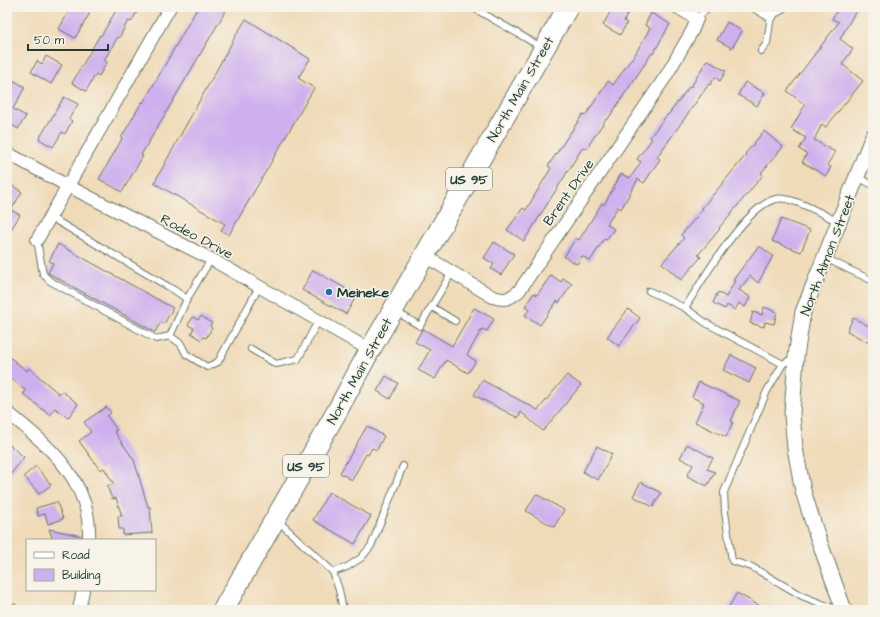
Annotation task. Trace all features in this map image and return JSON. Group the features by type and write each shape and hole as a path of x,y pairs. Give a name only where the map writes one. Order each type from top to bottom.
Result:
{"highway":[{"name":"North Main Street","path":"223,610 336,413 370,350 568,7"}],"street":[{"path":"37,240 170,7"},
{"path":"677,7 697,18"},
{"path":"757,7 771,15"},
{"name":"Brent Drive","path":"425,256 493,297 503,300 511,297 519,290 666,76 692,31 697,18"},
{"name":"North Almon Street","path":"844,610 803,491 795,448 792,414 796,356 803,312 873,136"},
{"name":"Rodeo Drive","path":"7,153 211,259 318,322 370,350"},
{"path":"7,412 60,460 72,476 85,502 89,522 89,539"},
{"path":"79,610 83,591"},
{"path":"7,609 12,610"}],"lane":[{"path":"472,7 543,48"},
{"name":"Brent Drive","path":"697,18 708,7"},
{"path":"762,51 767,43 771,15 785,7"},
{"path":"857,176 873,185"},
{"path":"685,308 716,258 745,222 766,202 777,198 790,201 818,210 838,222"},
{"path":"50,217 187,299"},
{"path":"37,240 43,274 50,281 156,339 170,336 181,344 186,354 207,367 218,362 259,287"},
{"path":"825,258 873,281"},
{"path":"170,336 187,299 211,259"},
{"path":"394,310 420,326 452,272"},
{"path":"649,291 685,308 706,323 783,364"},
{"path":"432,307 455,321"},
{"path":"251,349 276,364 298,359 318,322"},
{"path":"796,356 783,364 767,390 724,492 725,512 732,561 752,567 802,596 838,610"},
{"path":"333,572 347,567 361,558 371,546 403,466"},
{"path":"276,519 333,572 339,590 342,610"}],"building":[{"path":"71,7 79,7 90,13 75,38 59,29"},
{"path":"118,7 140,7 131,22 128,21 119,38 118,37 104,60 107,62 99,76 96,74 86,91 72,83"},
{"path":"198,7 228,7 141,155 143,156 122,192 99,179 122,139 121,138 142,102 143,103"},
{"path":"613,7 631,7 624,21 627,23 620,35 603,25"},
{"path":"839,7 858,7 840,39 853,49 842,64 863,81 826,127 822,124 814,140 835,152 827,165 831,167 826,176 802,162 807,154 799,149 806,138 791,129 805,105 787,91 839,22 832,19"},
{"path":"651,13 670,24 653,54 652,53 608,119 606,119 586,149 583,147 524,241 507,230 523,208 526,210 551,168 548,166 583,114 586,115 608,81 613,85 633,58 650,28 645,25"},
{"path":"246,19 310,59 298,78 314,88 229,235 221,230 225,224 154,183"},
{"path":"727,22 742,31 732,48 717,40"},
{"path":"46,56 62,65 51,84 31,72 37,61 42,64"},
{"path":"707,60 726,71 720,81 715,77 710,85 709,84 657,157 660,159 644,183 638,179 621,209 618,207 607,224 614,229 606,240 604,239 590,261 582,256 577,264 564,257 576,238 579,240 602,203 604,205 621,174 630,178 641,162 637,159 652,139 650,137 690,86 691,87"},
{"path":"13,80 25,87 13,109 26,116 18,129 7,122 7,90"},
{"path":"745,82 765,93 757,106 738,95"},
{"path":"64,97 78,104 69,119 72,121 65,134 62,132 53,147 39,139"},
{"path":"764,131 783,147 761,173 763,175 698,255 701,257 681,280 662,263 684,238 681,235"},
{"path":"7,182 22,192 11,210 20,215 7,236"},
{"path":"781,219 810,230 801,252 772,241"},
{"path":"494,242 514,254 501,275 491,269 494,264 484,258"},
{"path":"58,244 173,308 164,324 161,322 155,332 48,273 53,263 49,261"},
{"path":"758,247 761,247 773,256 758,283 750,276 739,290 750,297 745,307 739,303 735,310 727,305 725,309 713,303 718,292 726,297 735,281 733,280"},
{"name":"Meineke","path":"313,270 357,295 346,314 302,290"},
{"path":"551,275 561,282 563,278 572,284 559,303 557,301 540,325 525,315 530,309 525,306 534,293 537,295"},
{"path":"764,307 777,312 774,324 765,322 764,327 750,323 753,312 762,315"},
{"path":"474,308 494,319 487,331 482,329 467,355 476,361 468,373 446,360 435,379 418,370 430,350 415,342 422,330 423,329 452,346"},
{"path":"628,309 640,318 619,346 607,337"},
{"path":"201,316 212,323 210,326 212,328 206,338 204,337 201,340 191,333 194,328 188,325 193,317 198,320"},
{"path":"853,318 873,328 873,345 847,331"},
{"path":"7,355 27,371 29,368 59,394 62,391 78,404 68,418 55,408 50,415 23,394 26,391 7,375"},
{"path":"731,355 756,368 749,383 723,370"},
{"path":"567,375 581,385 543,431 521,412 518,418 474,395 482,380 538,410"},
{"path":"386,376 398,383 390,399 377,391"},
{"path":"699,382 740,401 726,437 695,422 704,403 692,397"},
{"path":"106,407 111,413 107,416 117,430 114,431 134,460 148,507 150,507 152,533 123,535 123,529 119,529 118,516 122,516 116,498 112,499 107,486 114,484 104,468 100,470 79,441 91,432 84,422"},
{"path":"367,426 384,436 377,450 372,448 368,455 366,454 352,480 340,473"},
{"path":"7,443 24,457 7,479"},
{"path":"687,444 713,458 707,469 715,472 707,486 687,476 693,465 680,458"},
{"path":"597,446 612,454 598,480 583,472"},
{"path":"36,466 51,485 39,494 24,476"},
{"path":"641,482 661,493 653,507 633,496"},
{"path":"329,492 371,516 355,544 313,520"},
{"path":"536,494 564,510 554,527 526,511"},
{"path":"57,502 63,519 48,524 45,514 38,516 36,508"},
{"path":"49,529 81,536 81,539 53,539"},
{"path":"737,593 767,610 727,610"}],"place":[{"name":"Meineke","path":"329,292"}]}
